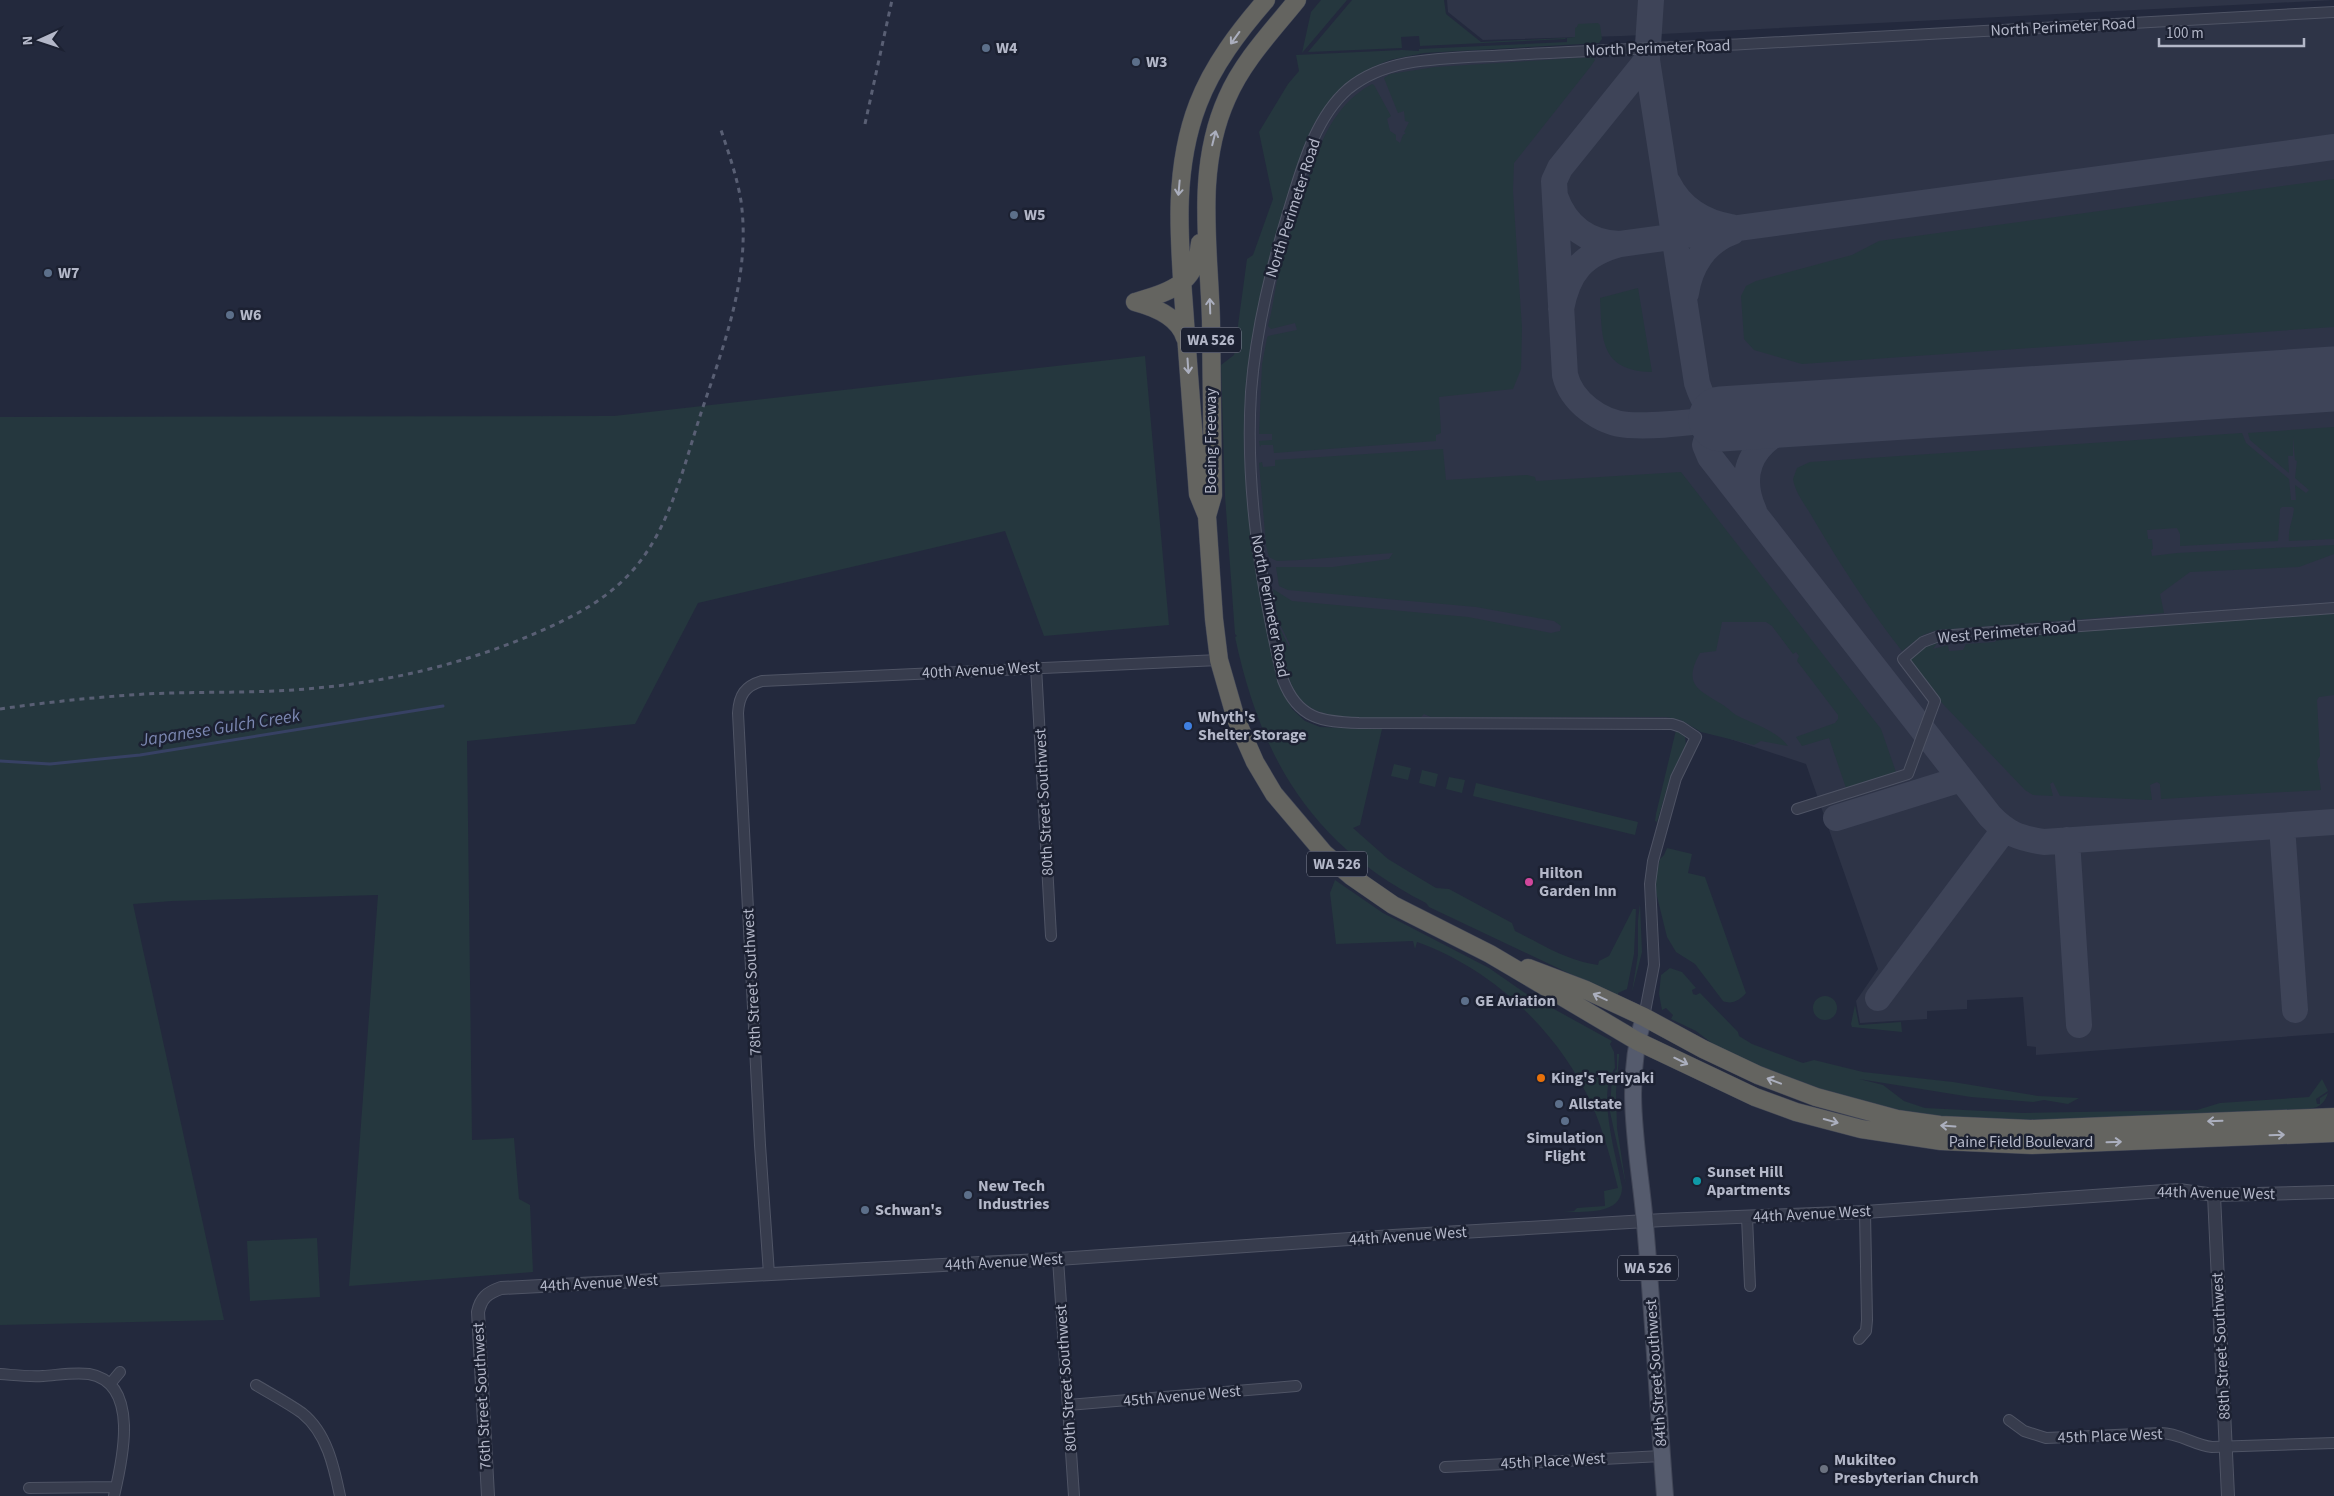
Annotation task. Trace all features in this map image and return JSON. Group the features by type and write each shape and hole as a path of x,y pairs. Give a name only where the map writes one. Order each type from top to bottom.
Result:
{"highway":[{"name":"Boeing Freeway","path":"1207,516 1198,494 1178,211 1187,139 1198,103 1221,58 1266,0"},
{"name":"Boeing Freeway","path":"1207,516 1213,495 1211,321 1205,186 1209,157 1226,98 1238,75 1257,48 1297,0"},
{"path":"1187,345 1182,328 1176,322 1162,313 1135,302 1162,293 1182,283 1195,268 1198,260 1205,186"},
{"name":"WA 526","path":"1207,516 1214,619 1219,660 1236,719 1255,762 1274,794 1324,853 1351,876 1393,905 1490,954 1636,1041"},
{"name":"WA 526","path":"1490,954 1586,990 1644,1017"},
{"name":"Paine Field Boulevard","path":"1644,1017 1734,1064 1816,1097 1856,1109 1923,1123 2031,1129 2334,1117"},
{"name":"Paine Field Boulevard","path":"1636,1041 1755,1097 1796,1112 1860,1129 1940,1141 1980,1145 2032,1145 2334,1133"}],"main road":[{"name":"84th Street Southwest","path":"1644,1017 1636,1041 1632,1100 1645,1222 1665,1496"}],"street":[{"name":"North Perimeter Road","path":"1696,737 1681,726 1672,724 1336,722 1322,720 1309,715 1288,694 1270,625 1253,510 1251,393 1259,331 1272,263 1312,141 1336,102 1360,80 1376,72 1426,61 1602,49 1744,44 2334,12"},
{"name":"West Perimeter Road","path":"1796,809 1908,774 1935,701 1903,659 1931,638 2334,608"},
{"name":"40th Avenue West","path":"744,690 762,681 1219,660"},
{"name":"80th Street Southwest","path":"1036,667 1051,936"},
{"name":"78th Street Southwest","path":"744,690 739,699 738,713 768,1274"},
{"name":"84th Street Southwest","path":"1644,1017 1654,965 1650,884 1653,861 1676,778 1696,737"},
{"name":"44th Avenue West","path":"484,1297 490,1292 501,1288 1058,1259 1645,1222 1864,1212 2179,1190 2214,1196 2334,1192"},
{"name":"88th Street Southwest","path":"2214,1196 2228,1496"},
{"path":"1859,1339 1866,1331 1867,1320 1864,1212"},
{"path":"1747,1217 1750,1286"},
{"name":"80th Street Southwest","path":"1058,1259 1074,1496"},
{"name":"76th Street Southwest","path":"484,1297 478,1312 478,1333 488,1496"},
{"path":"110,1384 120,1372"},
{"path":"0,1374 26,1376 86,1374 102,1379 110,1384 119,1399 123,1418 123,1455 115,1492 28,1488"},
{"path":"256,1385 303,1414 318,1430 329,1452 340,1496"},
{"name":"45th Avenue West","path":"1068,1405 1296,1386"},
{"name":"45th Place West","path":"2009,1420 2024,1431 2046,1438 2168,1433 2202,1446 2226,1447 2334,1443"},
{"name":"45th Place West","path":"1445,1467 1662,1456"}],"shaded area":[{"path":"1321,0 1347,0 1302,53 1311,12"},
{"path":"1352,0 1444,0 1446,14 1481,42 1566,39 1420,46 1419,36 1401,37 1402,48 1308,52"},
{"path":"1447,0 2334,0 1622,36 1483,40 1448,12"},
{"path":"2334,18 2334,1033 2036,1055 2036,1047 2027,1046 2023,997 1967,1000 1967,1009 1927,1011 1927,1019 1860,1023 1856,1001 1878,969 1806,764 1667,718 1394,723 1309,715 1283,680 1270,625 1251,455 1259,331 1294,193 1336,102 1376,72 1421,65 2190,23"},
{"path":"1598,23 1602,39 1599,43 1424,53 1390,60 1375,66 1344,85 1331,99 1313,126 1292,184 1271,252 1249,366 1249,511 1258,583 1280,683 1292,709 1305,721 1320,727 1382,729 1360,825 1353,828 1388,859 1436,888 1449,889 1512,923 1515,931 1555,952 1575,960 1598,965 1599,961 1609,956 1633,909 1636,909 1634,954 1627,989 1618,993 1619,997 1429,907 1426,903 1386,880 1352,854 1322,826 1298,794 1277,759 1260,722 1246,681 1235,637 1237,636 1235,634 1225,496 1221,365 1234,355 1247,259 1253,255 1273,199 1259,132 1288,84 1299,71 1296,55 1402,50 1419,51 1419,49 1567,42 1567,38 1575,37 1575,28 1578,24"},
{"path":"1593,57 1595,60 1591,66 1514,163 1513,191 1522,328 1521,369 1513,389 1439,397 1441,433 1436,435 1436,441 1274,453 1273,445 1261,445 1260,447 1259,441 1272,440 1272,434 1259,434 1262,364 1267,338 1268,336 1297,330 1295,323 1271,329 1268,326 1279,270 1319,148 1326,133 1345,105 1357,94 1372,84 1374,85 1391,116 1387,119 1390,131 1396,135 1396,140 1400,143 1403,135 1406,133 1404,132 1409,122 1405,121 1404,111 1398,113 1384,78 1390,74 1435,67"},
{"path":"2334,179 2334,327 1802,364 1754,350 1744,339 1741,296 1746,286 1756,281 1852,255 1879,241"},
{"path":"1638,288 1652,372 1622,366 1613,359 1607,350 1602,327 1600,298"},
{"path":"1145,356 1169,625 1044,636 1005,531 698,603 635,724 467,741 472,1140 514,1138 519,1199 530,1205 533,1272 349,1286 378,895 172,901 133,904 224,1320 0,1325 0,417 614,416"},
{"path":"2334,427 2334,539 2289,541 2294,508 2292,507 2282,507 2280,509 2278,541 2180,546 2180,534 2177,528 2147,530 2148,539 2152,539 2152,556 2334,545 2334,554 2299,567 2190,572 2160,594 2164,613 1937,630 1923,635 1902,651 1845,571 1799,495 1793,479 1797,468 1810,462 2242,433 2246,443 2289,479 2291,500 2296,500 2295,485 2306,493 2309,490 2295,478 2297,461 2295,460 2293,436 2293,456 2288,456 2289,473 2250,440 2248,433"},
{"path":"1443,449 1446,480 1527,475 1535,477 1536,481 1681,472 1881,729 1896,772 1846,788 1829,738 1802,746 1796,737 1835,723 1838,715 1797,661 1799,656 1796,652 1793,654 1772,626 1766,622 1722,622 1716,651 1700,653 1695,664 1693,680 1700,690 1707,695 1736,715 1771,732 1788,746 1761,741 1754,745 1701,732 1681,720 1666,717 1431,717 1424,714 1421,717 1371,719 1335,716 1319,712 1305,704 1295,692 1288,676 1277,622 1289,647 1290,645 1278,620 1273,589 1292,601 1468,617 1551,633 1560,631 1561,626 1554,621 1476,607 1288,590 1279,586 1276,567 1333,567 1389,559 1393,553 1277,561 1269,557 1266,545 1259,463 1262,462 1263,467 1275,466 1275,460"},
{"path":"2334,613 2334,695 2319,697 2317,700 2320,756 2317,761 2321,790 2161,799 2160,784 2157,782 2150,785 2152,800 2060,796 2053,782 2050,784 2053,796 2033,795 2025,790 1942,703 1911,663 1911,658 1923,648 1938,642 1933,649 1948,645 1949,651 1963,650 1966,644 1995,642 1999,637"},
{"path":"1676,730 1685,737 1686,745 1671,775 1657,822 1655,821 1656,814"},
{"path":"1394,764 1411,768 1408,780 1391,776"},
{"path":"1422,770 1438,774 1435,787 1419,783"},
{"path":"1449,777 1465,780 1462,793 1446,789"},
{"path":"1476,783 1638,822 1635,835 1473,796"},
{"path":"1667,848 1692,854 1688,873 1705,877 1746,993 1736,1001 1723,1001 1695,964 1676,952 1667,937 1654,884 1660,859"},
{"path":"1335,880 1383,913 1489,968 1525,993 1612,1041 1610,1044 1614,1052 1615,1068 1607,1092 1608,1108 1622,1187 1620,1197 1615,1203 1608,1208 1589,1212 1559,1212 1574,1211 1577,1208 1605,1206 1604,1191 1618,1188 1604,1136 1592,1105 1578,1078 1542,1028 1521,1006 1497,986 1445,954 1417,942 1415,949 1413,941 1336,944 1330,893"},
{"path":"1640,904 1642,952 1632,992 1638,955"},
{"path":"1670,968 1682,972 1696,988 1692,990 1693,994 1700,993 1738,1032 1739,1036 1752,1044 1803,1063 1814,1060 1863,1072 1953,1082 2038,1096 2079,1098 2068,1104 2044,1100 2033,1102 1971,1097 1859,1079 1883,1085 1904,1101 1925,1108 2023,1113 2197,1110 2220,1103 2309,1097 2322,1079 2328,1091 2316,1099 2317,1104 2320,1104 2320,1098 2328,1093 2320,1105 2297,1110 2033,1121 1958,1119 1903,1112 1800,1084 1718,1048 1696,1031 1671,1019 1673,1015 1666,1008 1662,1010 1659,994 1661,975"},
{"path":"1825,996 1833,1000 1837,1008 1833,1016 1825,1020 1817,1016 1813,1008 1817,1000"},
{"path":"1855,1005 1859,1025 1901,1022 1902,1032 1852,1027"},
{"path":"1617,1054 1619,1054 1619,1057 1616,1092 1617,1128 1626,1185 1610,1112 1612,1075 1617,1069"},
{"path":"317,1238 320,1297 250,1301 247,1241"}],"waterway":[{"name":"Japanese Gulch Creek","path":"0,761 50,764 140,755 443,706"}],"taxiway":[{"path":"1651,0 1647,60 1697,383 1706,403 1721,419"},
{"path":"1647,60 1560,168 1554,181 1565,375 1568,385 1580,402 1607,420 1628,425 1651,425 1721,419"},
{"path":"1561,309 1568,285 1579,266 1596,253 1620,244 2334,147"},
{"path":"1668,183 1679,200 1694,213 1711,222 1731,227"},
{"path":"1555,196 1572,225 1588,237 1608,243 1620,244"},
{"path":"1686,293 1691,273 1700,256 1714,242 1732,232"},
{"path":"1754,511 1748,492 1747,476 1751,462 1758,449 1781,429 1811,413"},
{"path":"1721,419 1709,431 1705,445 1710,457 1990,816 2008,831 2020,837 2044,842 2334,822"},
{"path":"1836,818 1961,779"},
{"path":"2282,826 2295,1010"},
{"path":"1878,998 2004,830"},
{"path":"2067,840 2079,1025"}],"runway":[{"path":"1721,419 2334,379"}],"railway":[{"path":"865,124 892,0"},
{"path":"0,709 146,694 295,690 343,685 397,676 451,663 504,646 571,617 610,592 633,570 646,553 667,515 719,359 734,307 742,255 743,228 741,201 733,165 721,130"}],"place":[{"name":"W4","path":"986,48"},
{"name":"W3","path":"1136,62"},
{"name":"W5","path":"1014,215"},
{"name":"W7","path":"48,273"},
{"name":"W6","path":"230,315"},
{"name":"Whyth's Shelter Storage","path":"1188,726"},
{"name":"Hilton Garden Inn","path":"1529,882"},
{"name":"GE Aviation","path":"1465,1001"},
{"name":"King's Teriyaki","path":"1541,1078"},
{"name":"Allstate","path":"1559,1104"},
{"name":"Simulation Flight","path":"1565,1121"},
{"name":"Sunset Hill Apartments","path":"1697,1181"},
{"name":"New Tech Industries","path":"968,1195"},
{"name":"Schwan's","path":"865,1210"},
{"name":"Mukilteo Presbyterian Church","path":"1824,1469"}]}
